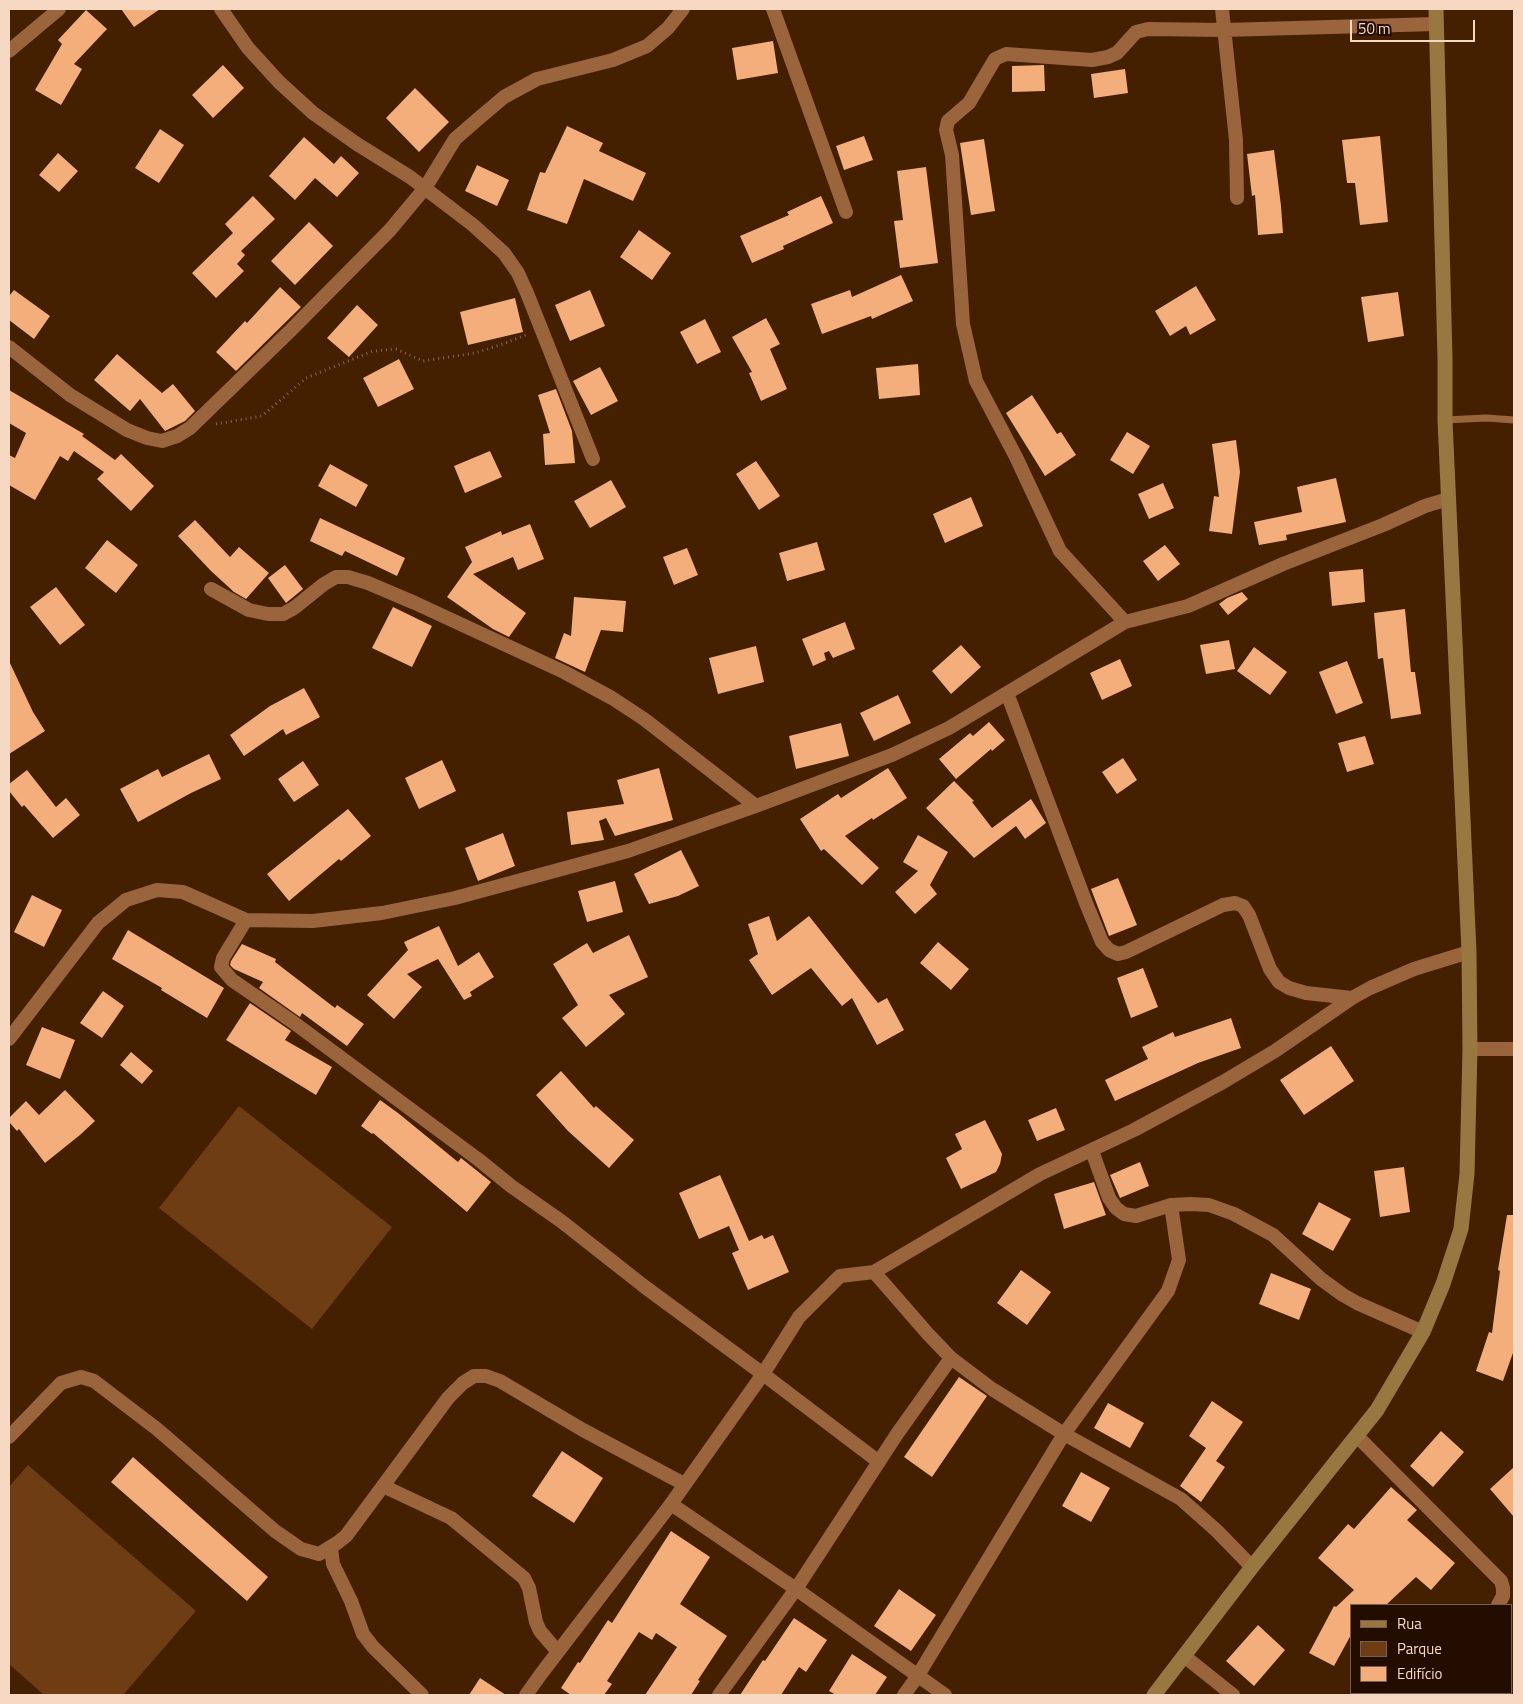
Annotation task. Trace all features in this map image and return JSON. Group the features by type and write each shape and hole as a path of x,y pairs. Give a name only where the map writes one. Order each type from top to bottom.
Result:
{"main road":[{"path":"1154,1695 1357,1436 1398,1377 1423,1332 1443,1284 1461,1229 1467,1174 1470,1049 1469,952 1445,420 1436,9"}],"street":[{"path":"9,52 59,9"},
{"path":"222,9 254,55 279,82 313,113 357,144 410,177 473,225 504,253 518,273 593,459"},
{"path":"9,347 70,395 127,430 147,438 162,441 177,436 190,428 390,230 425,188 455,140 504,97 537,79 613,60 646,46 668,28 683,9"},
{"path":"774,9 846,212"},
{"path":"1222,9 1236,140 1237,198"},
{"path":"1125,622 1060,551 1016,457 976,381 962,324 952,155 946,130 948,121 969,103 995,59 1006,54 1092,60 1117,53 1136,32 1148,29 1224,30 1436,24"},
{"path":"9,1039 98,923 126,900 157,890 182,892 246,920 313,921 382,913 455,898 628,851 756,806 892,754 949,728 1125,622 1188,606 1283,564 1383,525 1425,506 1448,499"},
{"path":"210,588 249,610 268,614 282,614 294,608 336,577 348,577 368,583 564,672 612,698 644,719 756,806"},
{"path":"1007,693 1086,903 1102,942 1109,950 1118,954 1126,952 1223,905 1235,903 1242,906 1249,915 1270,969 1279,982 1289,988 1306,993 1352,998"},
{"path":"246,920 223,958 221,967 232,980 292,1022 479,1160 511,1186 561,1221 645,1288 879,1462"},
{"path":"526,1695 671,1504 763,1374 799,1317 840,1276 874,1272 1040,1174 1134,1130 1276,1051 1352,998 1370,988 1414,969 1469,952"},
{"path":"1470,1049 1514,1049"},
{"path":"1092,1151 1109,1198 1116,1208 1124,1214 1136,1216 1171,1205 1191,1204 1209,1205 1234,1214 1274,1235 1321,1279 1343,1295 1423,1332"},
{"path":"904,1695 917,1677 1064,1434 1168,1291 1179,1260 1171,1205"},
{"path":"874,1272 951,1358 992,1389 1064,1434 1181,1499 1217,1531 1252,1568"},
{"path":"718,1695 796,1589 879,1462 951,1358"},
{"path":"9,1437 61,1383 81,1377 94,1380 156,1429 275,1531 301,1549 319,1554 331,1548 346,1536 448,1398 463,1382 474,1376 486,1376 500,1381 583,1430 684,1484"},
{"path":"1357,1436 1500,1581 1503,1588 1503,1596 1499,1604"},
{"path":"383,1486 451,1518 524,1578 529,1588 536,1622 540,1631 558,1652"},
{"path":"671,1504 796,1589 944,1695"},
{"path":"331,1548 333,1564 351,1601 363,1634 373,1647 422,1695"},
{"path":"1184,1656 1233,1695"}],"lane":[{"path":"1445,420 1486,418 1514,420"}],"path":[{"path":"190,428 262,416 306,378 373,351 396,349 423,361 475,353 503,344 541,328"}],"green space":[{"path":"239,1106 392,1227 312,1329 159,1208"},
{"path":"28,1465 196,1611 123,1695 44,1695 9,1664 9,1487"}],"building":[{"path":"121,9 160,9 134,27"},
{"path":"86,10 107,29 74,64 82,69 61,105 35,90 62,44 58,40"},
{"path":"773,41 778,73 737,80 732,48"},
{"path":"223,65 244,88 213,118 192,95"},
{"path":"1044,65 1045,91 1012,92 1012,66"},
{"path":"1125,69 1128,93 1094,98 1091,74"},
{"path":"415,88 449,122 419,152 386,118"},
{"path":"567,126 603,143 599,151 646,173 633,201 584,179 567,224 527,210 540,172 545,173"},
{"path":"160,129 184,145 159,183 135,168"},
{"path":"864,136 873,160 844,170 836,146"},
{"path":"1380,136 1388,222 1360,225 1355,183 1347,183 1342,140"},
{"path":"304,137 334,164 341,156 359,173 337,197 315,178 295,200 269,176"},
{"path":"984,139 995,211 971,215 960,143"},
{"path":"1274,150 1283,233 1258,235 1255,195 1252,196 1247,154"},
{"path":"58,153 78,171 59,192 39,175"},
{"path":"477,165 509,180 497,206 465,191"},
{"path":"926,167 938,263 900,268 894,221 903,220 897,171"},
{"path":"253,196 275,219 241,251 245,255 237,264 244,271 216,298 192,273 233,233 225,224"},
{"path":"821,196 833,223 783,246 784,249 752,263 740,236 789,215 787,212"},
{"path":"309,222 333,246 295,285 271,261"},
{"path":"639,230 671,253 652,280 620,257"},
{"path":"901,275 913,301 872,319 871,316 822,334 811,304 850,290 852,297"},
{"path":"1196,286 1216,320 1190,335 1186,326 1170,336 1155,311"},
{"path":"280,287 301,307 236,371 216,352 245,321 247,323"},
{"path":"14,290 50,316 34,339 9,320 9,296"},
{"path":"590,290 605,326 570,341 555,305"},
{"path":"1398,292 1404,336 1368,342 1361,297"},
{"path":"515,298 523,332 468,345 460,312"},
{"path":"357,305 378,325 349,357 327,338"},
{"path":"766,318 780,344 770,349 787,389 761,401 749,373 752,372 732,337"},
{"path":"705,319 721,352 697,364 680,332"},
{"path":"117,354 162,393 173,384 195,411 185,421 165,431 140,399 130,411 94,380"},
{"path":"399,359 414,389 378,407 363,378"},
{"path":"918,364 920,395 879,399 876,368"},
{"path":"600,367 618,401 591,415 573,381"},
{"path":"556,389 572,431 575,463 545,465 543,434 550,433 538,395"},
{"path":"9,390 84,434 82,436 115,460 121,454 154,486 131,511 97,479 104,472 74,451 68,461 60,456 35,500 9,485 9,455 15,458 26,433 9,423"},
{"path":"1032,395 1057,434 1061,432 1076,455 1045,476 1006,413"},
{"path":"1127,432 1150,446 1133,474 1110,460"},
{"path":"1236,440 1240,472 1232,534 1209,531 1214,496 1219,497 1212,444"},
{"path":"490,451 502,477 465,493 454,466"},
{"path":"756,461 780,496 759,510 736,474"},
{"path":"330,464 368,485 356,507 318,486"},
{"path":"1336,478 1346,522 1286,535 1287,540 1259,545 1254,522 1302,512 1297,487"},
{"path":"611,480 626,507 590,528 574,501"},
{"path":"1163,483 1174,508 1149,519 1138,494"},
{"path":"971,497 983,526 945,543 933,514"},
{"path":"320,518 405,558 397,576 345,551 342,556 310,541"},
{"path":"195,520 230,557 239,547 269,573 246,599 234,592 211,571 178,536"},
{"path":"530,524 544,559 518,570 513,557 473,574 526,613 509,637 493,629 447,597 472,562 465,547 501,531 502,535"},
{"path":"107,540 138,565 116,593 85,568"},
{"path":"817,542 825,570 787,581 779,553"},
{"path":"1165,545 1180,564 1158,581 1143,561"},
{"path":"687,548 698,575 674,585 663,557"},
{"path":"285,565 303,589 286,603 268,578"},
{"path":"1363,569 1365,602 1332,606 1329,572"},
{"path":"56,587 85,625 60,645 30,607"},
{"path":"1242,592 1248,599 1228,615 1219,604 1227,598"},
{"path":"574,597 626,601 623,632 601,630 585,672 555,658 564,633 571,636"},
{"path":"393,607 432,626 412,667 372,648"},
{"path":"1405,609 1411,672 1415,672 1421,714 1391,719 1383,658 1378,659 1374,613"},
{"path":"845,622 855,649 833,658 829,651 824,653 826,660 813,666 802,639"},
{"path":"1229,640 1235,669 1206,674 1200,645"},
{"path":"961,645 981,667 951,694 932,671"},
{"path":"756,646 764,682 718,694 709,658"},
{"path":"1254,647 1287,672 1270,695 1237,671"},
{"path":"1120,659 1132,686 1102,700 1090,673"},
{"path":"9,661 33,712 45,731 9,754"},
{"path":"1347,661 1363,703 1336,714 1319,672"},
{"path":"304,688 320,717 286,735 283,729 244,756 230,735 270,706"},
{"path":"898,695 911,723 874,741 860,713"},
{"path":"989,722 1005,740 992,751 991,749 956,779 939,759 970,733 973,736"},
{"path":"841,723 849,756 796,769 789,736"},
{"path":"1365,736 1374,764 1347,772 1338,743"},
{"path":"209,754 221,779 138,822 120,789 158,769 162,777"},
{"path":"1123,758 1137,780 1117,794 1102,772"},
{"path":"442,760 456,791 419,809 405,778"},
{"path":"303,761 319,785 294,802 278,779"},
{"path":"659,768 673,820 615,836 606,818 599,821 604,840 571,845 567,812 624,804 617,780"},
{"path":"888,768 907,798 845,836 879,868 862,885 824,849 821,851 800,819 838,794 841,798"},
{"path":"27,770 56,807 66,798 80,815 53,838 9,791 9,784"},
{"path":"954,781 974,801 972,802 992,828 1031,799 1046,823 1025,839 1016,826 974,858 926,808"},
{"path":"348,809 371,836 341,861 339,859 289,901 267,874"},
{"path":"503,833 515,866 478,881 465,848"},
{"path":"918,835 948,852 930,885 937,894 915,914 895,892 918,871 903,862"},
{"path":"681,850 699,886 678,896 649,904 634,874"},
{"path":"1118,878 1137,925 1109,936 1091,889"},
{"path":"615,881 623,912 587,922 578,891"},
{"path":"32,895 62,910 44,947 14,932"},
{"path":"769,916 777,941 809,916 878,1003 887,998 904,1030 877,1045 852,998 842,1006 811,968 772,995 749,960 758,954 748,924"},
{"path":"439,926 458,966 479,952 494,977 470,992 472,996 464,1000 438,959 407,974 422,987 394,1019 367,995 408,950 404,942"},
{"path":"128,930 224,988 207,1018 161,990 162,988 112,959"},
{"path":"629,935 648,977 609,995 625,1014 586,1047 562,1018 578,1005 553,964 587,943 593,953"},
{"path":"938,942 969,969 951,990 920,963"},
{"path":"242,944 276,959 275,962 335,1008 337,1005 364,1024 347,1046 302,1013 300,1017 259,988 263,982 234,969 230,965 231,961"},
{"path":"1143,968 1158,1007 1131,1018 1117,978"},
{"path":"103,991 124,1006 102,1038 80,1023"},
{"path":"250,1003 291,1031 285,1040 332,1067 316,1095 226,1040"},
{"path":"1231,1018 1241,1048 1198,1063 1115,1101 1105,1080 1148,1059 1142,1047 1173,1032 1175,1037"},
{"path":"42,1027 75,1040 60,1079 26,1065"},
{"path":"1331,1046 1354,1081 1304,1115 1280,1080"},
{"path":"131,1052 153,1071 142,1084 120,1065"},
{"path":"561,1071 594,1108 596,1106 634,1140 609,1168 568,1131 536,1095"},
{"path":"65,1090 95,1121 45,1163 19,1129 17,1131 9,1122 9,1118 26,1101 39,1115"},
{"path":"380,1100 458,1162 461,1158 491,1182 467,1212 373,1133 361,1126"},
{"path":"1056,1108 1065,1130 1037,1141 1028,1120"},
{"path":"985,1120 1002,1154 1000,1164 996,1172 961,1189 946,1158 962,1149 955,1134"},
{"path":"1140,1162 1149,1186 1120,1198 1110,1175"},
{"path":"1404,1167 1410,1212 1380,1217 1374,1171"},
{"path":"720,1175 749,1241 762,1235 764,1239 773,1235 789,1272 748,1290 732,1253 739,1250 729,1226 699,1239 679,1193"},
{"path":"1094,1182 1106,1215 1064,1229 1054,1194"},
{"path":"1319,1202 1351,1219 1333,1251 1302,1234"},
{"path":"1507,1215 1514,1215 1514,1350 1503,1381 1476,1371 1489,1332 1492,1333 1500,1271 1498,1270"},
{"path":"1021,1270 1051,1292 1027,1325 997,1303"},
{"path":"1271,1273 1311,1289 1299,1320 1259,1304"},
{"path":"959,1377 987,1396 932,1477 904,1457"},
{"path":"1212,1401 1243,1422 1216,1461 1225,1467 1201,1502 1180,1486 1206,1448 1189,1436"},
{"path":"1108,1403 1144,1423 1130,1448 1094,1428"},
{"path":"1441,1431 1464,1452 1433,1487 1410,1466"},
{"path":"562,1451 603,1478 574,1523 532,1496"},
{"path":"133,1457 268,1577 247,1601 111,1482"},
{"path":"1514,1467 1514,1517 1490,1489"},
{"path":"1081,1472 1110,1488 1091,1522 1062,1506"},
{"path":"1391,1487 1417,1510 1407,1520 1455,1563 1431,1590 1416,1577 1387,1604 1350,1604 1350,1637 1334,1666 1309,1653 1334,1606 1336,1607 1354,1590 1318,1558 1348,1524 1354,1529"},
{"path":"671,1531 710,1557 680,1604 727,1636 698,1680 700,1681 691,1695 645,1695 677,1647 656,1633 652,1640 639,1632 607,1681 612,1684 604,1695 571,1695 561,1688 608,1620 612,1623"},
{"path":"899,1589 936,1615 911,1651 874,1626"},
{"path":"794,1618 827,1640 806,1672 799,1667 781,1695 740,1695 763,1660 765,1661"},
{"path":"1258,1625 1285,1650 1254,1686 1226,1661"},
{"path":"852,1654 887,1677 875,1695 836,1695 829,1691"},
{"path":"480,1678 506,1695 469,1695"}]}
